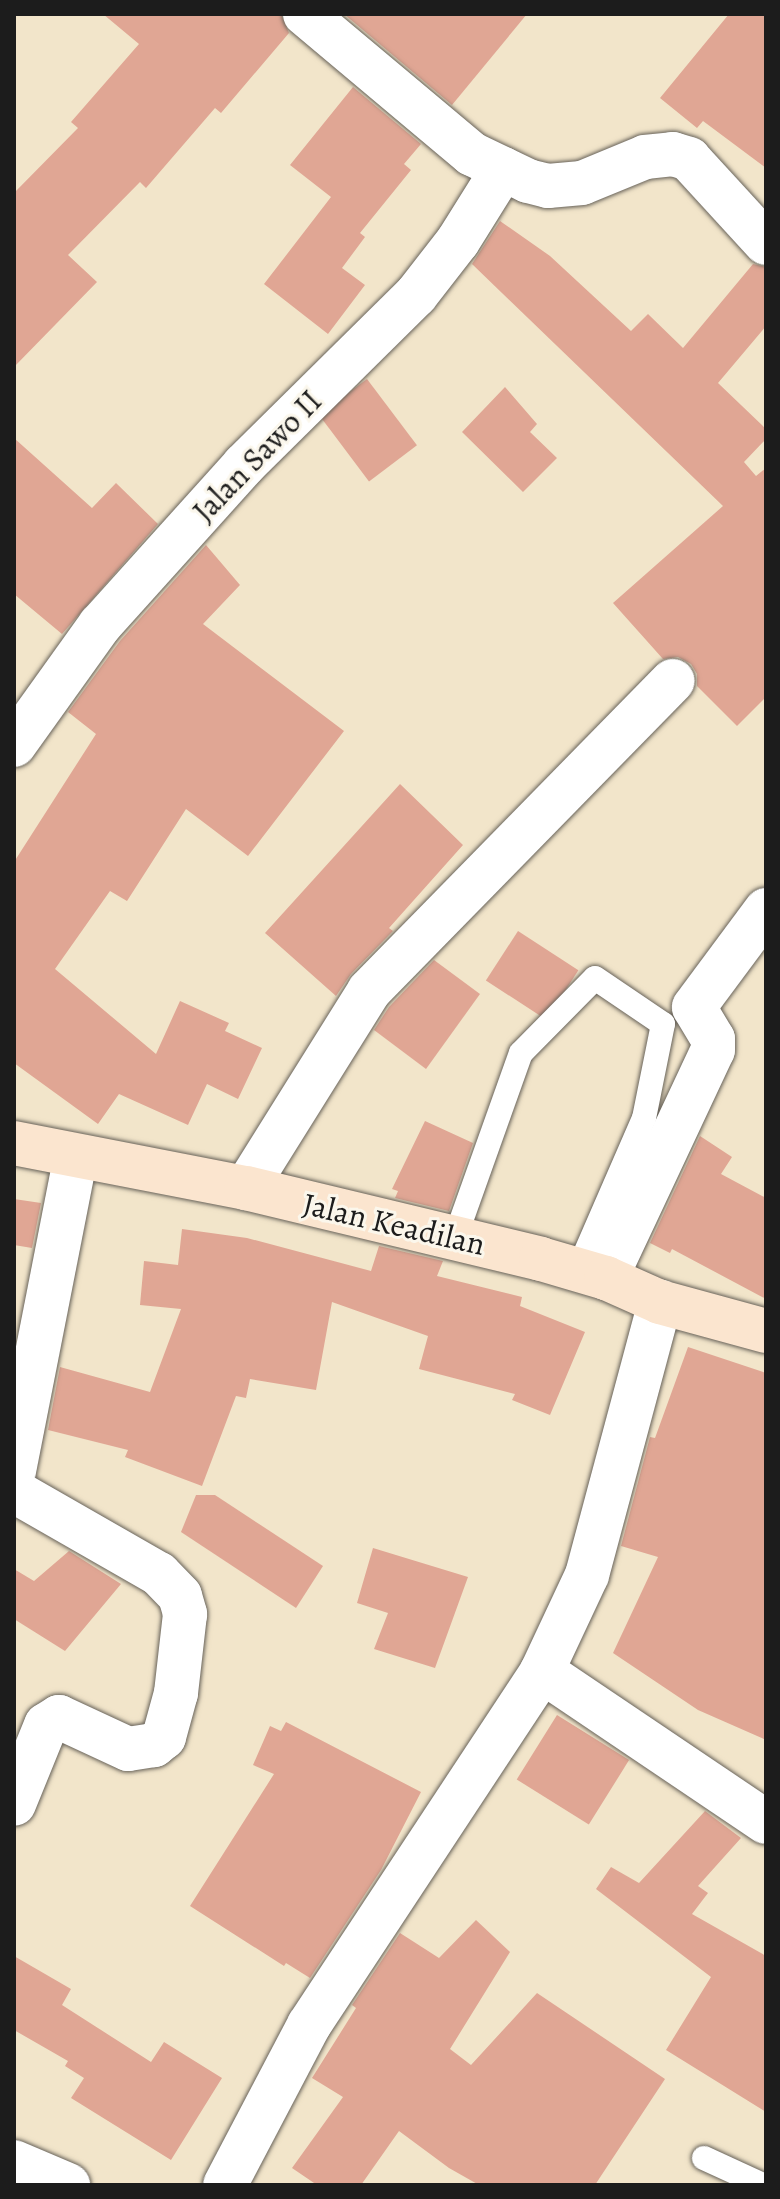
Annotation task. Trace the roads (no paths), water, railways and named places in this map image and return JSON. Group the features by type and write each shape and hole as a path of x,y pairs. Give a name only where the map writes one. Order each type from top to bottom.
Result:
{"main road":[{"name":"Jalan Keadilan","path":"14,1143 246,1188 455,1238 592,1274 660,1302 766,1331"}],"street":[{"path":"305,14 472,154 528,181 548,186 582,183 645,157 673,154 689,159 766,243"},
{"name":"Jalan Sawo II","path":"14,745 100,625 244,465 416,295 458,241 503,169"},
{"path":"246,1188 369,991 673,681"},
{"path":"592,1274 713,1050 713,1039 694,1007 766,910"},
{"path":"14,1471 76,1156"},
{"path":"225,2185 309,2025 542,1671 587,1575 660,1302"},
{"path":"14,1491 159,1574 180,1596 185,1614 176,1693 164,1737 154,1745 128,1749 59,1717 46,1725 14,1804"},
{"path":"542,1671 766,1822"},
{"path":"14,2162 68,2185"}],"lane":[{"path":"455,1238 521,1053 595,978 663,1024 644,1118 592,1274"},
{"path":"704,2158 763,2185"}]}
